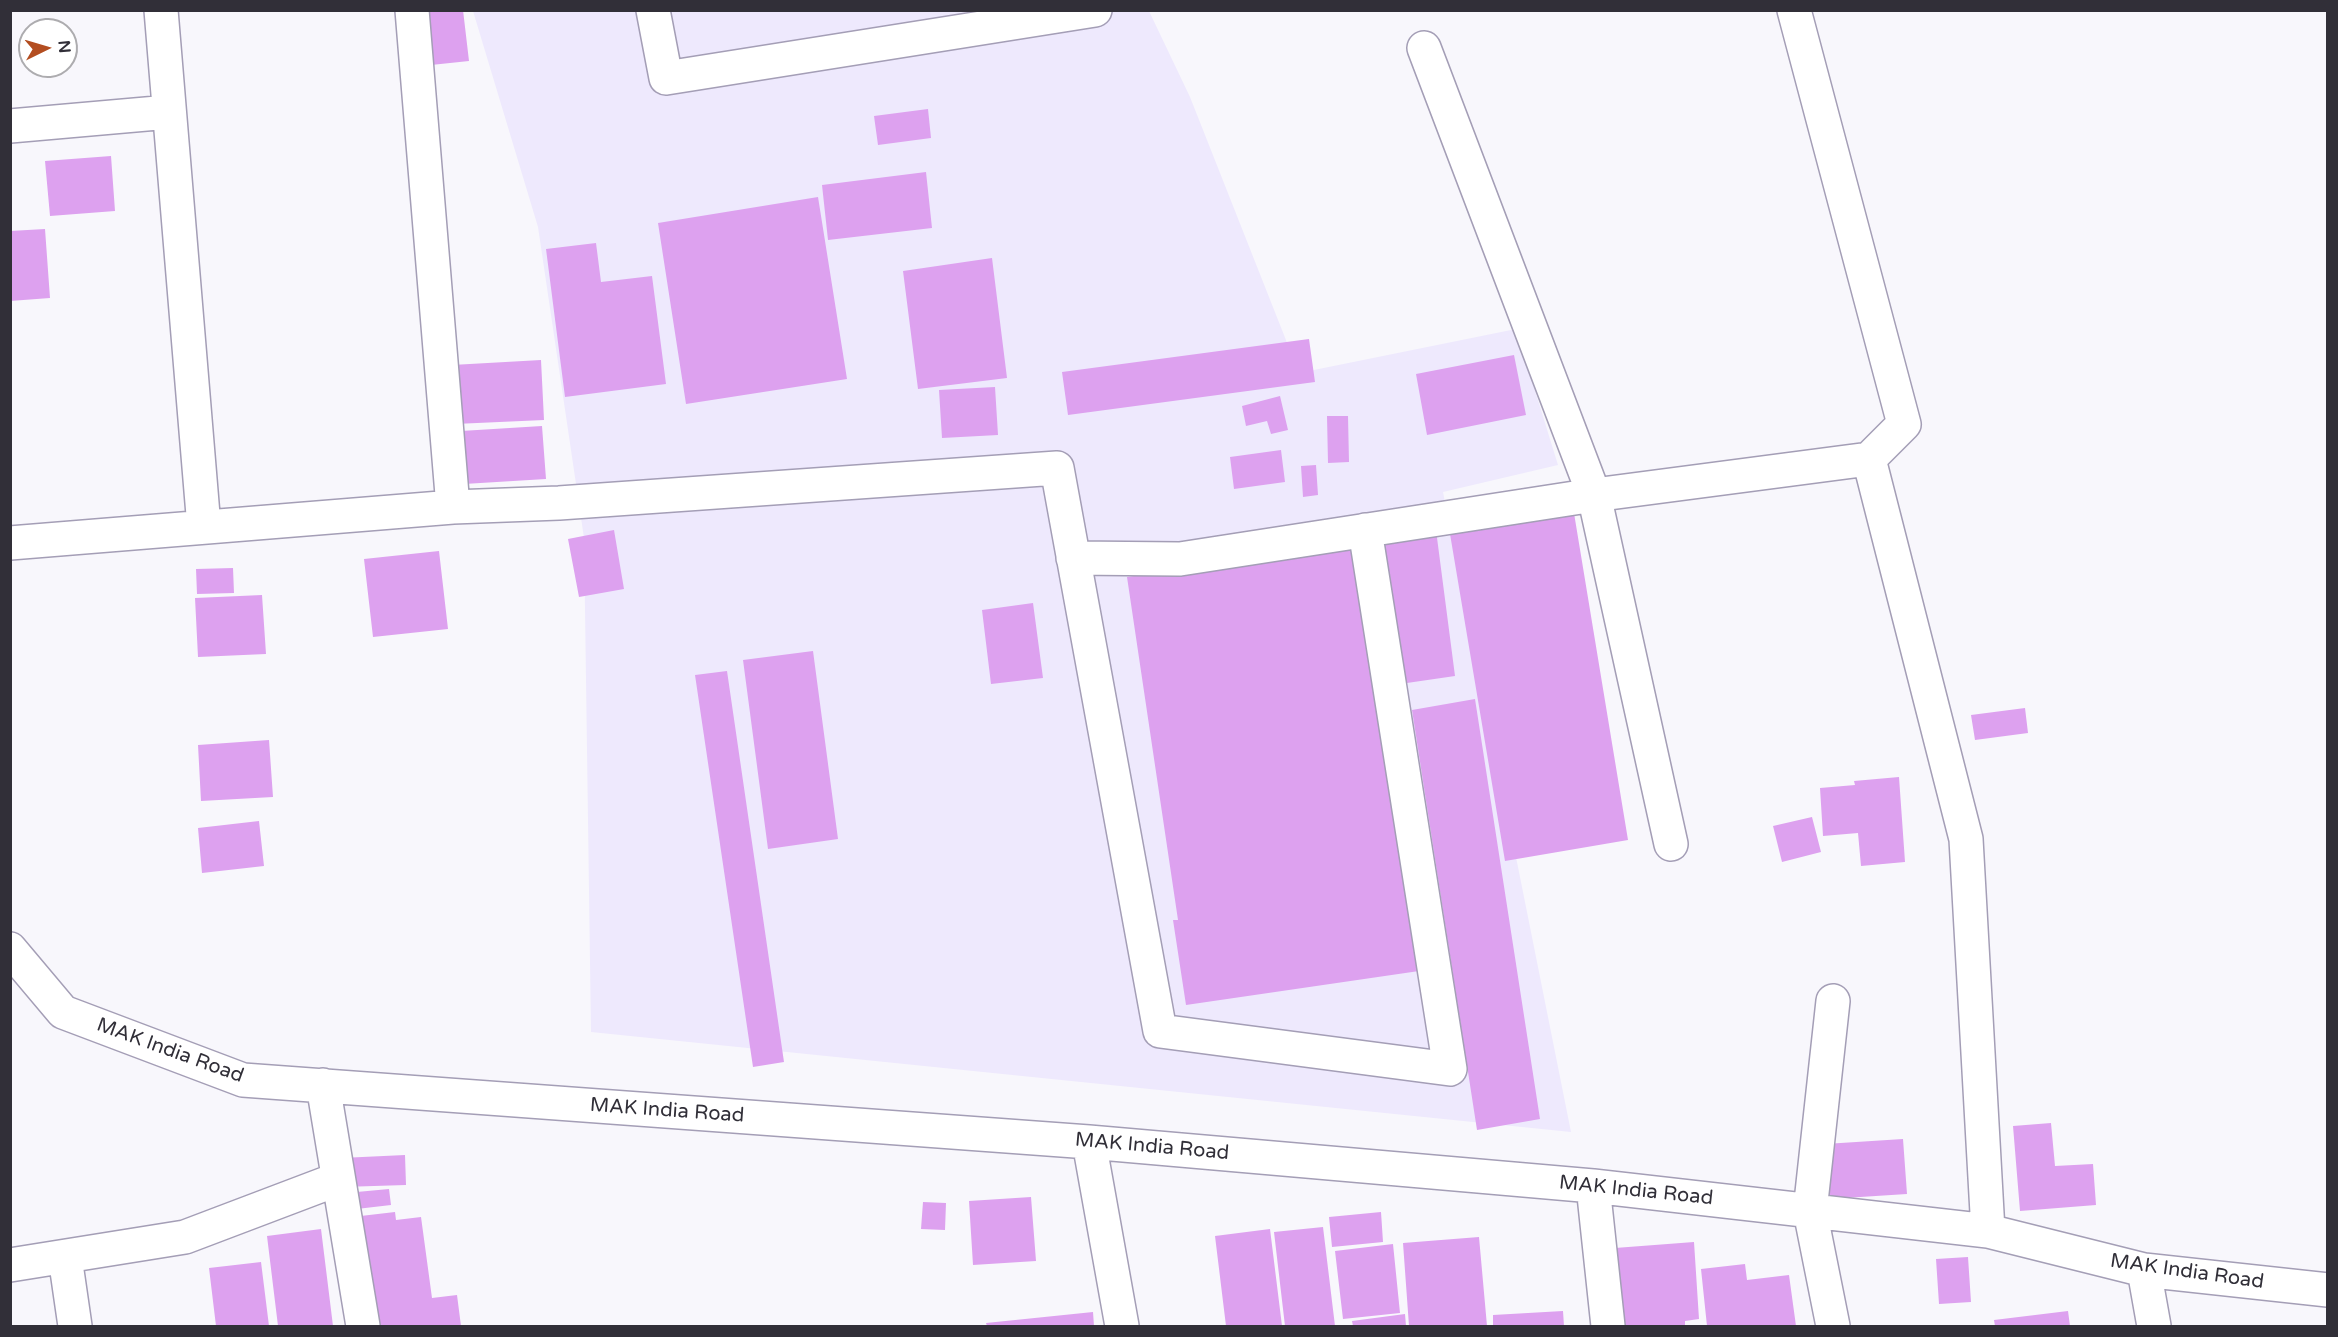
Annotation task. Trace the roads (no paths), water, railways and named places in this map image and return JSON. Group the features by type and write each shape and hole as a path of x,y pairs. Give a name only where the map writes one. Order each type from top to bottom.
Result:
{"street":[{"path":"161,10 204,527"},
{"path":"412,10 453,507"},
{"path":"653,10 666,78 1095,10"},
{"path":"1072,558 1180,559 1594,495 1869,459 1904,424 1794,10"},
{"path":"1424,48 1594,495 1671,844"},
{"path":"10,126 169,112"},
{"path":"1869,459 1966,839 1988,1231"},
{"path":"10,543 453,507 559,503 1057,468 1160,1031 1450,1069 1365,530"},
{"name":"MAK India Road","path":"10,949 63,1011 243,1080 1089,1142 1593,1186 1988,1231 2144,1270 2328,1290"},
{"path":"1833,1001 1810,1211 1833,1326"},
{"path":"323,1085 363,1326"},
{"path":"1089,1142 1122,1326"},
{"path":"10,1265 185,1237 338,1179"},
{"path":"1593,1186 1608,1326"},
{"path":"65,1257 75,1326"},
{"path":"2144,1270 2154,1326"}]}
